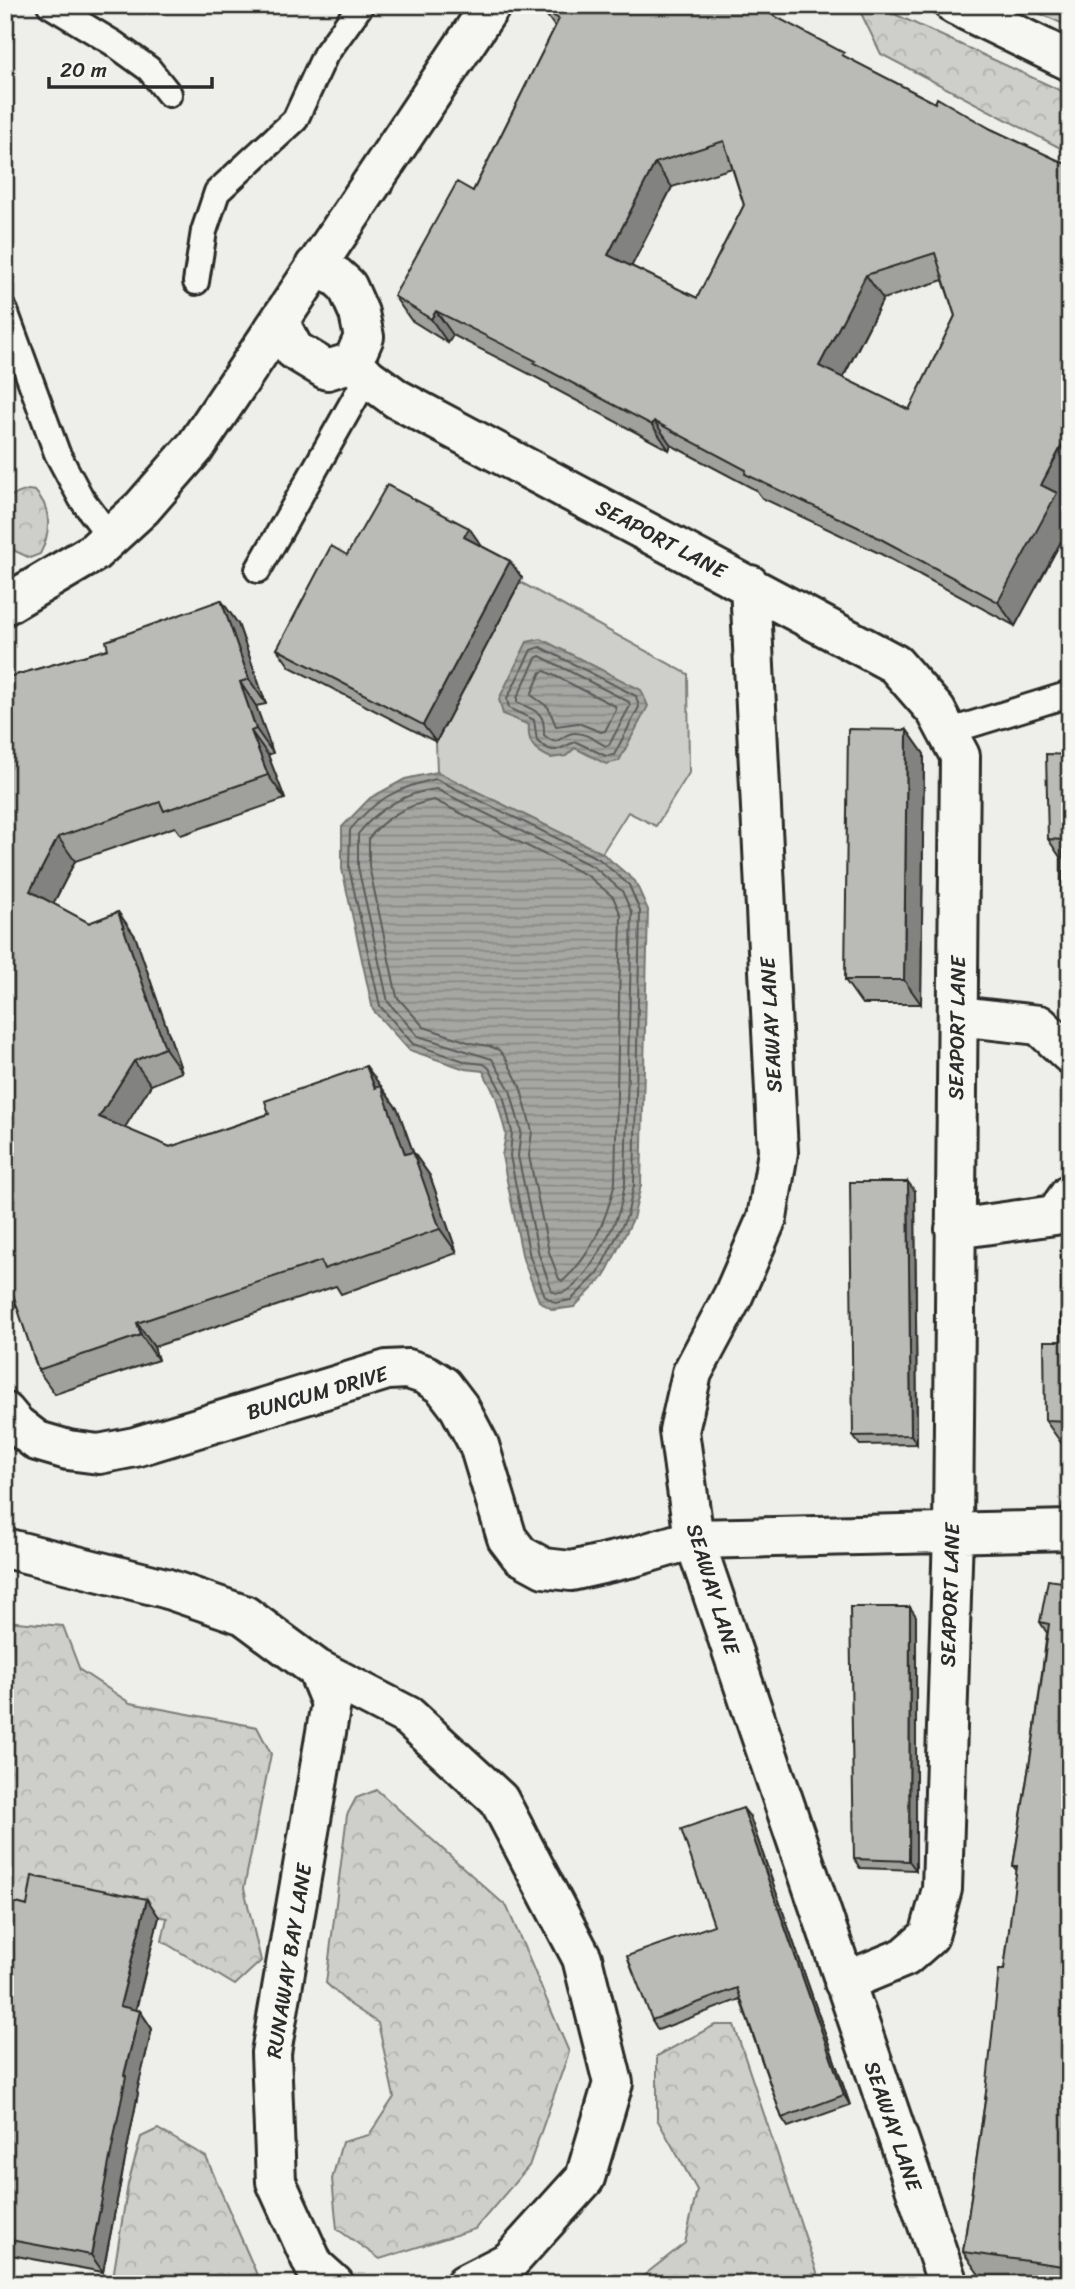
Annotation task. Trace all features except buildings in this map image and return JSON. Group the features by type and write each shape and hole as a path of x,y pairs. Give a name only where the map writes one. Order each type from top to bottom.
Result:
{"street":[{"path":"5,605 93,553 142,508 196,446 491,5"},
{"path":"955,5 1070,61"},
{"path":"279,322 294,351 327,370 360,369 364,337 359,313 347,286 337,277 315,266"},
{"name":"SEAPORT LANE","path":"360,369 397,399 895,664 936,711 960,756 953,1532 942,1889 929,1936 905,1957 844,1982"},
{"name":"SEAWAY LANE","path":"750,585 778,1152 767,1218 733,1296 692,1373 679,1431 694,1539 948,2284"},
{"path":"958,1016 1039,1025 1070,1054"},
{"path":"955,1229 1055,1215 1070,1194"},
{"name":"BUNCUM DRIVE","path":"5,1412 15,1424 37,1441 68,1450 100,1454 135,1447 387,1370 408,1369 443,1385 458,1407 479,1445 507,1538 520,1555 544,1568 571,1571 694,1539 1070,1530"},
{"path":"5,1548 165,1588 244,1615 317,1669 408,1716 499,1800 582,1958 613,2083 584,2178 510,2261 465,2284"},
{"name":"RUNAWAY BAY LANE","path":"317,1669 331,1703 271,2053 276,2182 314,2266 334,2284"}],"lane":[{"path":"50,5 113,43 149,69 169,94"},
{"path":"196,282 204,231 217,192 295,120 325,55 361,5"},
{"path":"5,311 57,453 81,498 110,537"},
{"path":"258,570 360,369"},
{"path":"947,732 1069,693"}],"green space":[{"path":"857,5 875,5 1070,95 1070,153 881,54"},
{"path":"1021,5 1070,5 1070,27"},
{"path":"28,490 35,491 41,498 48,521 40,554 30,558 15,551 5,528 5,498"},
{"path":"520,582 688,674 689,773 656,826 628,812 602,853 437,772 436,742"},
{"path":"5,1621 63,1626 80,1670 130,1703 257,1727 271,1754 244,1888 261,1961 235,1985 162,1941 167,1918 45,1894 5,1979"},
{"path":"377,1790 507,1907 569,2052 529,2166 475,2229 380,2259 337,2229 332,2179 342,2142 369,2135 394,2097 378,2023 348,2003 326,1983 347,1815 356,1798"},
{"path":"715,2025 734,2025 821,2284 633,2284 685,2243 697,2190 657,2119 657,2056"},
{"path":"158,2129 206,2157 261,2284 112,2284 128,2184 141,2137"}],"water":[{"path":"541,639 641,690 648,706 619,761 606,764 575,748 566,756 551,758 533,746 529,737 529,725 503,714 499,699 527,642"},
{"path":"437,772 602,853 635,881 648,910 641,1185 633,1219 604,1277 574,1307 553,1310 539,1301 523,1259 502,1156 506,1134 496,1097 483,1071 465,1069 409,1050 373,1010 342,869 342,827 370,798 405,779"}]}
